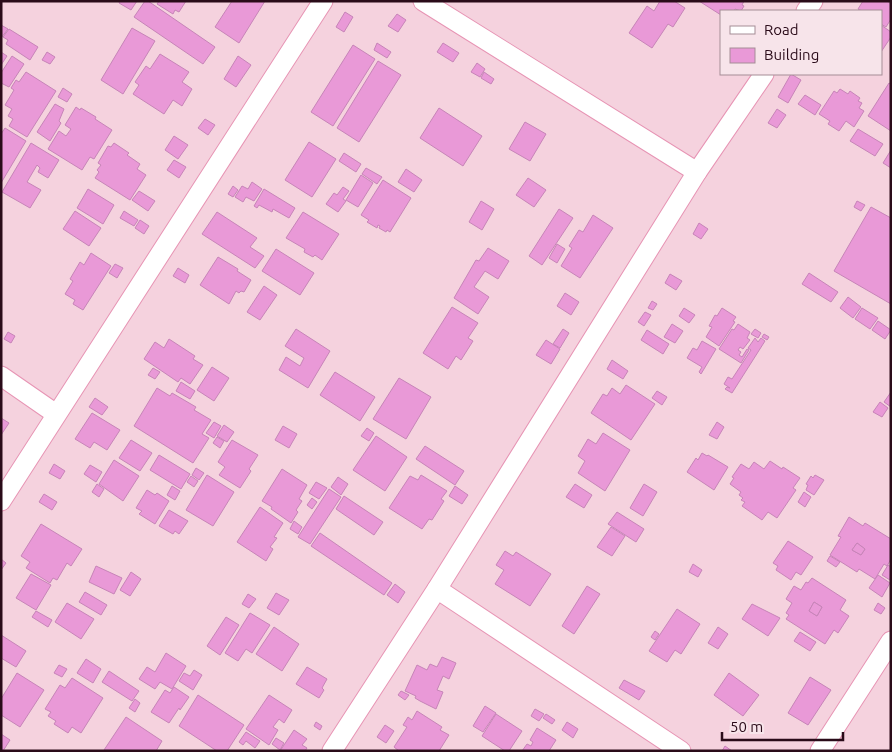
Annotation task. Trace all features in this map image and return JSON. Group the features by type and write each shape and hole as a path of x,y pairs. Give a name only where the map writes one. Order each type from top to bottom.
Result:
{"street":[{"path":"1,501 323,1"},
{"path":"422,1 697,172"},
{"path":"332,751 437,589 697,172 763,75"},
{"path":"1,376 56,414"},
{"path":"437,589 681,751"},
{"path":"820,751 891,641"}],"building":[{"path":"120,1 137,1 131,10 119,3"},
{"path":"145,1 148,1 215,47 203,64 134,17"},
{"path":"159,1 186,1 179,12 175,10 173,14 157,4"},
{"path":"232,1 265,1 239,43 215,27"},
{"path":"660,1 674,1 685,8 673,27 668,24 652,48 629,33 647,6 654,11"},
{"path":"699,1 744,1 742,10 720,10 720,14"},
{"path":"863,1 887,1 891,4 891,19 886,27 882,25 882,10 858,9"},
{"path":"345,12 353,17 344,32 336,27"},
{"path":"397,14 406,20 398,32 388,26"},
{"path":"1,25 8,29 1,38"},
{"path":"882,26 891,32 891,37 882,50"},
{"path":"132,28 155,41 123,94 101,80"},
{"path":"9,29 38,47 30,60 6,44 8,40 3,37"},
{"path":"377,43 391,52 387,58 374,50"},
{"path":"443,43 459,53 453,62 437,52"},
{"path":"353,45 375,59 333,126 311,112"},
{"path":"1,52 7,56 1,65"},
{"path":"47,52 55,57 50,64 42,60"},
{"path":"160,54 189,72 182,82 192,89 182,106 173,100 164,114 133,94 139,85 135,82 146,66 150,69"},
{"path":"12,56 24,64 9,87 1,83 1,73"},
{"path":"238,56 251,65 236,87 224,79"},
{"path":"378,61 401,75 359,142 337,128"},
{"path":"477,63 485,69 480,77 471,72"},
{"path":"26,72 56,91 27,137 9,126 13,119 8,116 12,109 5,105 14,90 11,88 16,80 19,82"},
{"path":"484,72 494,79 491,84 481,78"},
{"path":"790,75 801,80 788,103 778,97"},
{"path":"889,83 891,84 891,131 868,116"},
{"path":"63,88 72,94 67,102 58,97"},
{"path":"840,89 848,94 850,91 860,98 858,101 862,103 859,108 864,111 854,127 846,121 839,131 828,124 830,121 819,114 834,91 837,93"},
{"path":"805,95 821,105 815,115 798,104"},
{"path":"55,104 64,109 59,121 61,123 50,141 37,132"},
{"path":"76,107 96,117 95,119 112,130 94,159 90,157 82,170 48,149 59,131 66,136 71,129 65,125"},
{"path":"439,108 482,136 463,166 420,138"},
{"path":"777,109 786,115 777,128 768,123"},
{"path":"205,119 215,125 208,135 198,128"},
{"path":"525,122 546,134 530,161 509,149"},
{"path":"5,128 26,141 1,183 1,134"},
{"path":"858,129 883,144 875,156 850,141"},
{"path":"174,136 188,145 178,159 165,150"},
{"path":"309,142 336,159 312,197 285,180"},
{"path":"31,143 59,160 48,178 38,172 40,168 37,165 27,182 41,190 30,208 2,192"},
{"path":"114,143 129,153 127,155 140,164 137,169 146,175 130,200 95,178 99,172 97,170 101,165 98,163 108,146 111,147"},
{"path":"891,150 891,168 883,163"},
{"path":"344,153 361,164 356,172 339,161"},
{"path":"174,160 186,167 179,178 167,170"},
{"path":"366,168 382,177 377,184 362,174"},
{"path":"406,169 422,180 414,192 398,182"},
{"path":"361,175 373,183 358,207 346,200"},
{"path":"528,178 546,190 534,207 516,195"},
{"path":"383,180 411,198 390,232 379,228 380,226 378,225 377,228 367,222 369,220 361,215"},
{"path":"252,182 262,189 254,201 246,197 243,202 235,197 242,186 248,189"},
{"path":"233,186 238,190 233,197 228,194"},
{"path":"343,187 349,191 343,199 346,201 338,212 326,204 334,193 337,195"},
{"path":"88,189 114,205 103,224 77,208"},
{"path":"264,189 295,208 289,218 273,209 272,212 259,205 257,208 254,206"},
{"path":"139,191 155,201 148,211 132,200"},
{"path":"481,201 494,209 482,230 469,222"},
{"path":"857,201 865,205 861,211 854,207"},
{"path":"871,207 891,218 891,304 834,271"},
{"path":"559,209 573,218 542,265 529,256"},
{"path":"75,211 101,228 89,246 63,229"},
{"path":"124,211 138,220 134,226 120,218"},
{"path":"217,212 257,238 250,247 264,256 255,268 202,234"},
{"path":"303,212 339,234 322,260 315,255 313,257 304,252 305,249 286,238"},
{"path":"593,215 613,228 580,278 561,266 572,248 569,246 579,230 583,232"},
{"path":"140,220 149,226 144,234 135,228"},
{"path":"699,223 708,229 701,239 693,234"},
{"path":"557,244 565,249 557,263 549,258"},
{"path":"488,248 509,261 498,279 485,271 474,287 489,297 478,314 454,298 476,260 479,261"},
{"path":"276,249 314,273 300,295 262,271"},
{"path":"91,253 111,266 83,310 73,304 75,300 65,294 73,281 70,279 80,262 84,265"},
{"path":"218,257 238,269 237,271 251,280 244,292 241,291 239,293 236,291 229,304 200,285"},
{"path":"115,264 123,268 117,278 109,273"},
{"path":"178,268 189,275 185,283 173,276"},
{"path":"809,273 838,292 831,302 802,284"},
{"path":"670,274 682,281 676,290 665,283"},
{"path":"264,286 277,295 260,320 247,312"},
{"path":"565,293 579,302 571,315 557,306"},
{"path":"848,297 861,307 853,318 840,308"},
{"path":"652,301 657,304 653,310 648,308"},
{"path":"452,307 478,323 468,338 473,341 461,360 456,356 448,369 423,353"},
{"path":"684,308 695,315 689,323 679,316"},
{"path":"722,308 736,317 733,321 735,322 719,346 706,337 712,327 709,326 715,315 717,316"},
{"path":"862,308 878,318 870,329 855,319"},
{"path":"645,312 651,315 644,326 638,322"},
{"path":"878,321 891,330 885,339 872,330"},
{"path":"672,324 683,331 675,343 664,337"},
{"path":"738,324 750,332 747,338 750,340 743,349 740,347 738,350 741,352 739,355 742,357 747,349 749,350 741,363 719,349 732,329 734,330"},
{"path":"296,329 330,351 308,388 279,370 286,357 300,366 304,358 285,346"},
{"path":"563,329 569,333 560,348 553,344"},
{"path":"755,329 761,333 758,338 751,334"},
{"path":"647,330 669,344 663,354 641,340"},
{"path":"8,332 15,336 11,343 4,339"},
{"path":"764,334 769,337 767,340 762,337"},
{"path":"755,338 758,342 761,338 765,341 732,393 725,389 727,387 730,388 724,384 728,377 732,379 751,350 748,348"},
{"path":"169,339 195,356 193,359 203,365 190,384 181,378 178,382 144,359 155,342 164,348"},
{"path":"546,340 560,349 551,364 536,355"},
{"path":"702,341 716,349 701,374 699,372 702,367 687,358 693,348 697,350"},
{"path":"612,360 628,371 623,379 607,369"},
{"path":"212,367 229,378 214,401 197,390"},
{"path":"153,368 160,372 155,379 148,375"},
{"path":"335,372 375,397 360,421 320,395"},
{"path":"399,378 431,397 406,439 373,419"},
{"path":"181,382 195,391 190,399 176,391"},
{"path":"626,385 655,404 631,440 591,413 603,394 607,396 612,388 620,394"},
{"path":"157,388 170,396 172,393 196,407 194,410 211,420 202,434 209,438 193,463 134,426"},
{"path":"657,391 667,397 662,405 652,398"},
{"path":"891,392 891,407 884,402"},
{"path":"95,398 108,407 102,415 89,407"},
{"path":"880,402 888,408 882,417 873,412"},
{"path":"92,413 120,430 107,450 94,442 90,448 75,439"},
{"path":"1,418 9,423 1,435"},
{"path":"214,422 221,426 214,438 206,433"},
{"path":"717,422 724,427 717,439 709,435"},
{"path":"224,425 234,432 227,442 217,436"},
{"path":"283,426 297,434 289,448 275,440"},
{"path":"367,428 374,433 369,441 361,436"},
{"path":"603,433 630,450 605,491 578,473 585,461 578,456 588,439 596,444"},
{"path":"376,436 407,457 385,491 353,470"},
{"path":"217,437 224,441 220,448 213,443"},
{"path":"131,440 152,453 140,471 119,458"},
{"path":"232,440 258,455 249,469 251,471 240,488 219,475 225,467 218,462"},
{"path":"425,446 464,471 455,485 416,459"},
{"path":"702,453 728,467 714,490 687,472 696,458 698,460"},
{"path":"159,455 190,474 181,489 150,470"},
{"path":"114,460 139,476 123,501 99,484"},
{"path":"770,461 800,478 793,488 796,490 777,518 768,512 762,520 742,506 745,502 741,500 743,498 739,495 741,492 730,484 734,478 732,477 741,464 749,469 754,462 764,469"},
{"path":"54,464 65,471 60,479 49,473"},
{"path":"90,465 102,472 96,482 84,474"},
{"path":"196,468 204,473 199,480 192,475"},
{"path":"282,469 307,485 299,499 302,501 296,510 298,512 291,523 262,501"},
{"path":"207,475 234,492 213,526 186,510"},
{"path":"421,475 447,491 441,499 444,501 432,520 429,519 422,529 389,508 410,476 418,480"},
{"path":"815,475 824,480 814,495 806,490 808,485 806,484 811,476 813,478"},
{"path":"191,476 198,481 194,487 187,482"},
{"path":"338,477 348,484 341,495 331,487"},
{"path":"316,482 327,488 319,499 309,493"},
{"path":"97,484 104,489 99,497 92,492"},
{"path":"575,484 592,495 584,508 566,497"},
{"path":"644,484 657,492 643,516 630,508"},
{"path":"172,486 180,491 175,500 167,495"},
{"path":"455,486 468,495 462,504 449,496"},
{"path":"329,489 341,497 310,544 298,537"},
{"path":"147,490 155,495 157,493 169,501 155,524 139,514 142,511 136,508"},
{"path":"804,492 811,497 805,507 798,502"},
{"path":"44,494 57,502 52,510 39,502"},
{"path":"344,496 383,522 374,535 336,509"},
{"path":"312,498 317,502 312,509 307,505"},
{"path":"260,507 283,523 274,537 277,538 270,547 273,549 266,561 237,542"},
{"path":"169,510 188,521 179,534 175,531 173,534 159,526"},
{"path":"617,512 644,529 636,542 608,524"},
{"path":"849,517 863,526 865,523 891,539 891,559 887,566 884,564 875,579 859,569 857,572 830,555 841,537 838,536","holes":["857,543 865,549 861,555 852,550"]},
{"path":"294,521 302,527 298,534 290,529"},
{"path":"41,524 82,549 71,566 67,563 57,580 53,578 50,583 26,568 30,562 21,556"},
{"path":"611,527 625,536 612,556 597,547"},
{"path":"320,533 392,583 384,595 311,546"},
{"path":"788,541 813,557 801,575 796,572 791,580 776,570 778,566 773,563"},
{"path":"857,543 865,549 861,555 852,550"},
{"path":"505,551 513,556 516,552 551,574 530,606 495,584 504,570 496,565"},
{"path":"830,556 840,562 836,567 827,561"},
{"path":"1,559 6,563 1,570"},
{"path":"693,564 702,570 698,577 689,572"},
{"path":"888,565 891,567 890,580 882,575"},
{"path":"96,566 122,578 114,594 89,582"},
{"path":"131,572 141,579 130,596 120,590"},
{"path":"31,574 51,585 36,610 16,598"},
{"path":"878,575 890,583 882,597 869,588"},
{"path":"812,578 846,600 840,610 849,616 838,633 834,630 825,644 786,619 789,615 786,613 792,603 786,599 794,586 801,590 806,582 808,583","holes":["814,602 822,607 817,616 809,611"]},
{"path":"395,584 405,592 398,603 387,595"},
{"path":"587,586 600,594 574,634 562,626"},
{"path":"85,592 107,605 101,615 79,602"},
{"path":"276,593 289,600 279,615 267,608"},
{"path":"248,594 256,599 249,608 242,604"},
{"path":"814,602 822,607 817,616 809,611"},
{"path":"67,603 94,619 81,639 55,622"},
{"path":"878,603 885,608 881,614 874,610"},
{"path":"752,604 780,618 768,636 742,619"},
{"path":"677,609 700,624 681,654 675,650 667,662 649,651"},
{"path":"36,611 52,620 48,627 32,617"},
{"path":"250,613 270,625 252,653 246,649 238,661 225,653"},
{"path":"226,617 239,625 220,655 207,646"},
{"path":"274,627 299,644 282,671 256,654"},
{"path":"718,627 728,634 718,649 708,643"},
{"path":"655,631 659,634 655,640 651,637"},
{"path":"800,632 816,642 810,651 794,641"},
{"path":"1,635 26,651 16,667 1,658"},
{"path":"166,653 186,666 172,689 160,682 155,689 139,679 147,667 155,672"},
{"path":"442,657 456,663 449,679 443,676 437,690 443,692 436,709 405,691 417,665 427,670 430,664 437,667"},
{"path":"86,659 101,669 93,683 77,673"},
{"path":"59,665 67,669 62,677 54,673"},
{"path":"307,667 327,679 322,688 324,690 319,698 296,684"},
{"path":"194,670 202,675 193,690 179,681 184,673 190,676"},
{"path":"109,671 139,691 132,701 102,682"},
{"path":"17,673 44,690 20,727 1,715 1,699"},
{"path":"729,673 759,695 743,716 714,695"},
{"path":"810,677 831,690 808,725 788,713"},
{"path":"72,678 103,698 81,733 72,727 68,733 54,724 56,721 48,716 51,712 45,709 60,685 65,688"},
{"path":"624,680 645,691 639,700 619,688"},
{"path":"174,687 189,697 169,723 151,712 165,690 170,693"},
{"path":"401,691 409,695 405,700 398,695"},
{"path":"198,695 244,725 227,751 217,751 179,726"},
{"path":"269,695 292,710 284,723 279,719 273,727 278,730 269,745 246,729"},
{"path":"135,699 140,703 135,712 129,708"},
{"path":"485,706 496,713 483,732 473,726"},
{"path":"535,709 544,714 539,721 531,716"},
{"path":"417,711 442,727 440,730 449,735 439,751 399,751 394,747 407,727 403,725 408,717 412,720"},
{"path":"496,714 522,731 509,751 505,751 482,736"},
{"path":"546,714 555,720 552,724 543,718"},
{"path":"126,717 162,741 156,751 104,750"},
{"path":"316,722 322,726 320,730 314,726"},
{"path":"567,722 578,729 573,738 562,730"},
{"path":"385,725 394,731 386,743 377,737"},
{"path":"537,728 556,740 549,751 522,751 527,744 531,746 533,742 530,740"},
{"path":"294,730 307,739 302,745 307,748 305,751 280,751"},
{"path":"246,732 260,741 255,748 246,741 243,745 239,742"},
{"path":"1,734 10,740 3,751 1,751"},
{"path":"276,738 284,743 280,750 272,744"},
{"path":"725,746 732,751 722,751"}]}
